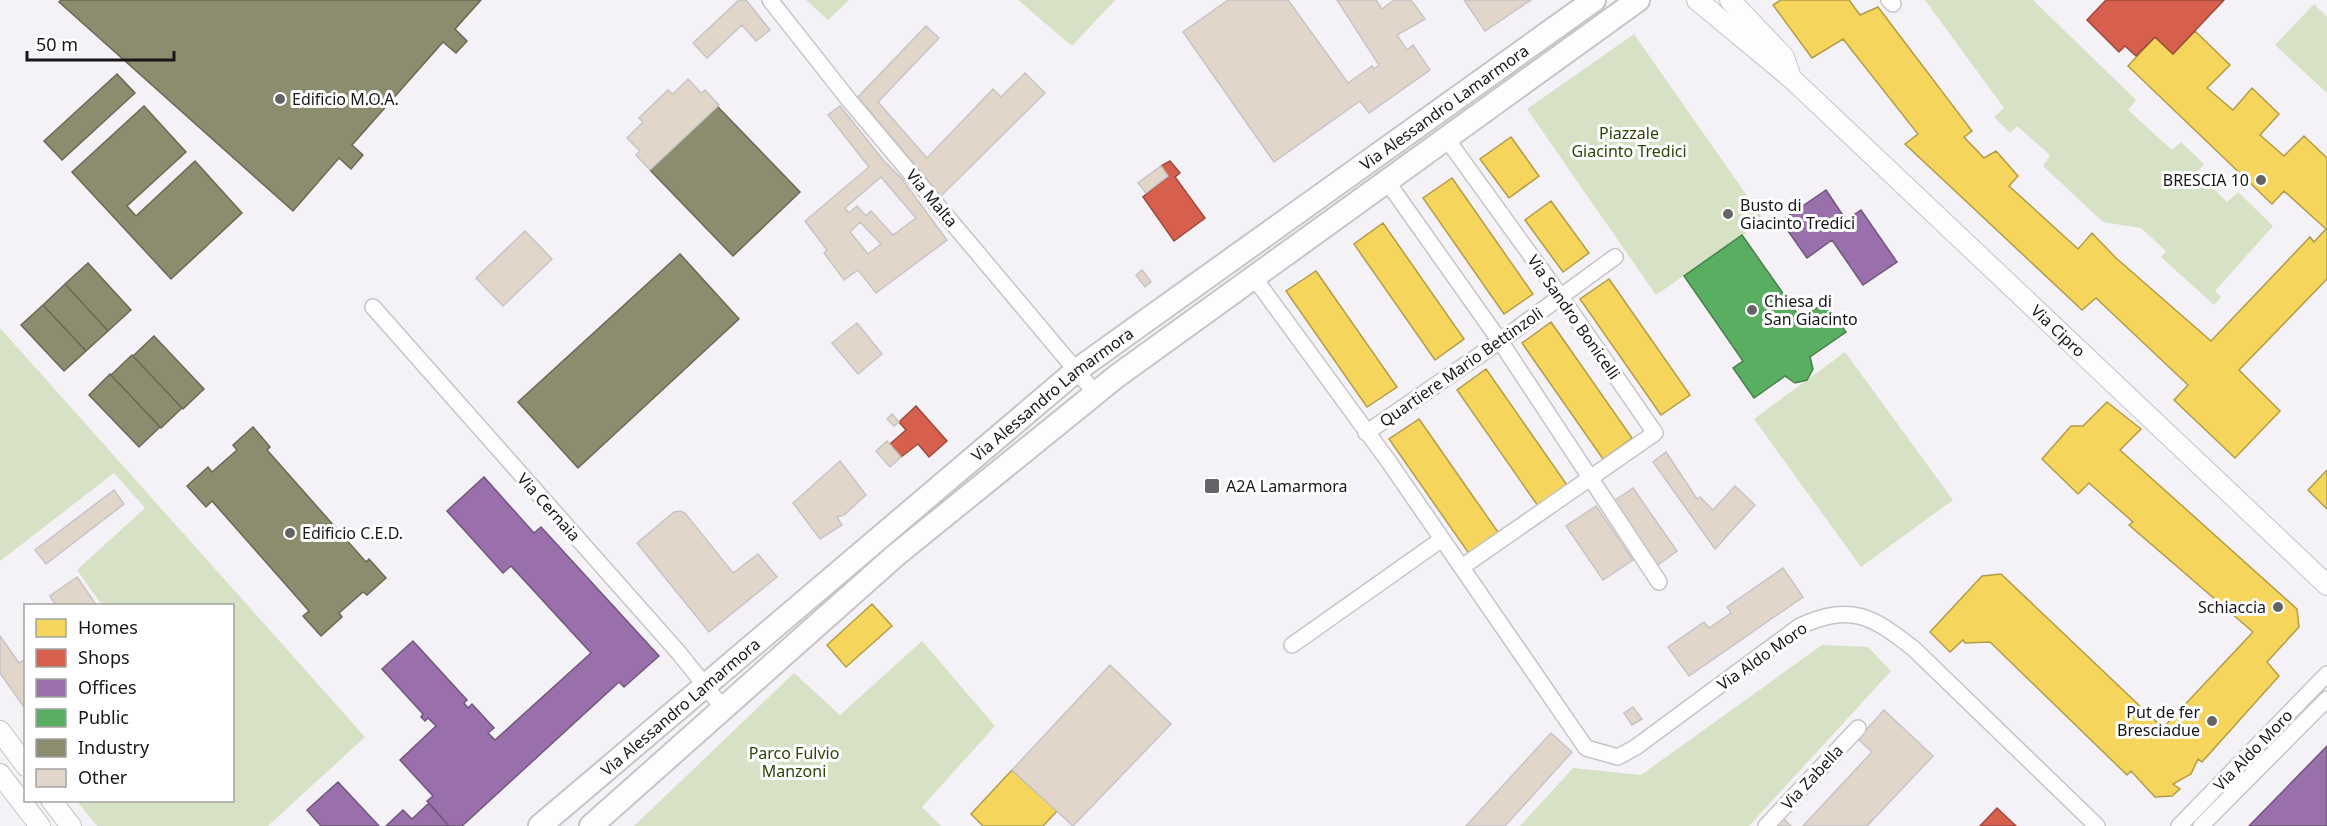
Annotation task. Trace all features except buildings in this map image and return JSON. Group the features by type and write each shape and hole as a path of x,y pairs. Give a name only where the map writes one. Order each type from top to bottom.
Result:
{"main road":[{"name":"Via Alessandro Lamarmora","path":"591,826 896,555 1096,394 1253,276 1638,0"},
{"name":"Via Alessandro Lamarmora","path":"540,826 1077,369 1589,2"}],"street":[{"name":"Via Malta","path":"770,0 849,100 1096,394"},
{"name":"Via Cipro","path":"1697,0 1791,78 2327,585"},
{"name":"Via Cipro","path":"1730,0 1784,57 1791,78"},
{"name":"Via Sandro Bonicelli","path":"1446,138 1561,297 1654,433 1590,478"},
{"path":"1386,180 1500,341 1659,582"},
{"name":"Quartiere Mario Bettinzoli","path":"1366,433 1615,258"},
{"name":"Quartiere Mario Bettinzoli","path":"1253,276 1462,567"},
{"name":"Via Cernaia","path":"373,307 679,653 723,708"},
{"path":"1462,567 1590,478"},
{"path":"1292,645 1442,539"},
{"name":"Via Aldo Moro","path":"1462,567 1586,748 1618,757 1636,747 1800,626 1824,616 1861,615 1887,628 1914,649 2097,826"},
{"name":"Via Aldo Moro","path":"2179,826 2327,674"},
{"name":"Via Aldo Moro","path":"2201,826 2327,699"},
{"name":"Via Zabella","path":"1766,826 1858,728"},
{"path":"0,731 24,763"},
{"path":"0,774 40,826"},
{"path":"52,802 72,826"}],"green space":[{"path":"806,0 849,0 828,20"},
{"path":"1018,0 1115,0 1072,46"},
{"path":"1925,0 2033,0 2136,100 2128,110 2172,150 2181,142 2204,164 2197,173 2227,202 2238,192 2273,226 2215,291 2221,297 2214,305 2161,257 2166,251 2141,228 2103,222 2043,166 2050,155 2017,126 2010,133 1994,117 2004,108"},
{"path":"2314,4 2327,17 2327,93 2275,45"},
{"name":"Piazzale Giacinto Tredici","path":"1634,34 1764,220 1656,295 1527,109"},
{"path":"0,328 365,737 268,826 97,826 78,802 234,802 234,604 101,604 77,570 145,508 114,473 0,561"},
{"path":"1845,352 1953,500 1861,567 1754,419"},
{"name":"Parco Fulvio Manzoni","path":"922,641 995,726 922,807 941,826 634,826 794,673 840,715"},
{"path":"1822,645 1868,647 1891,671 1749,826 1520,826 1573,768 1641,775"}],"place":[{"name":"Edificio M.O.A.","path":"280,99"},
{"name":"BRESCIA 10","path":"2261,180"},
{"name":"Busto di Giacinto Tredici","path":"1728,214"},
{"name":"Chiesa di San Giacinto","path":"1752,310"},
{"name":"A2A Lamarmora","path":"1212,486"},
{"name":"Edificio C.E.D.","path":"290,533"},
{"name":"Schiaccia","path":"2278,607"},
{"name":"Put de fer Bresciadue","path":"2212,721"}]}
